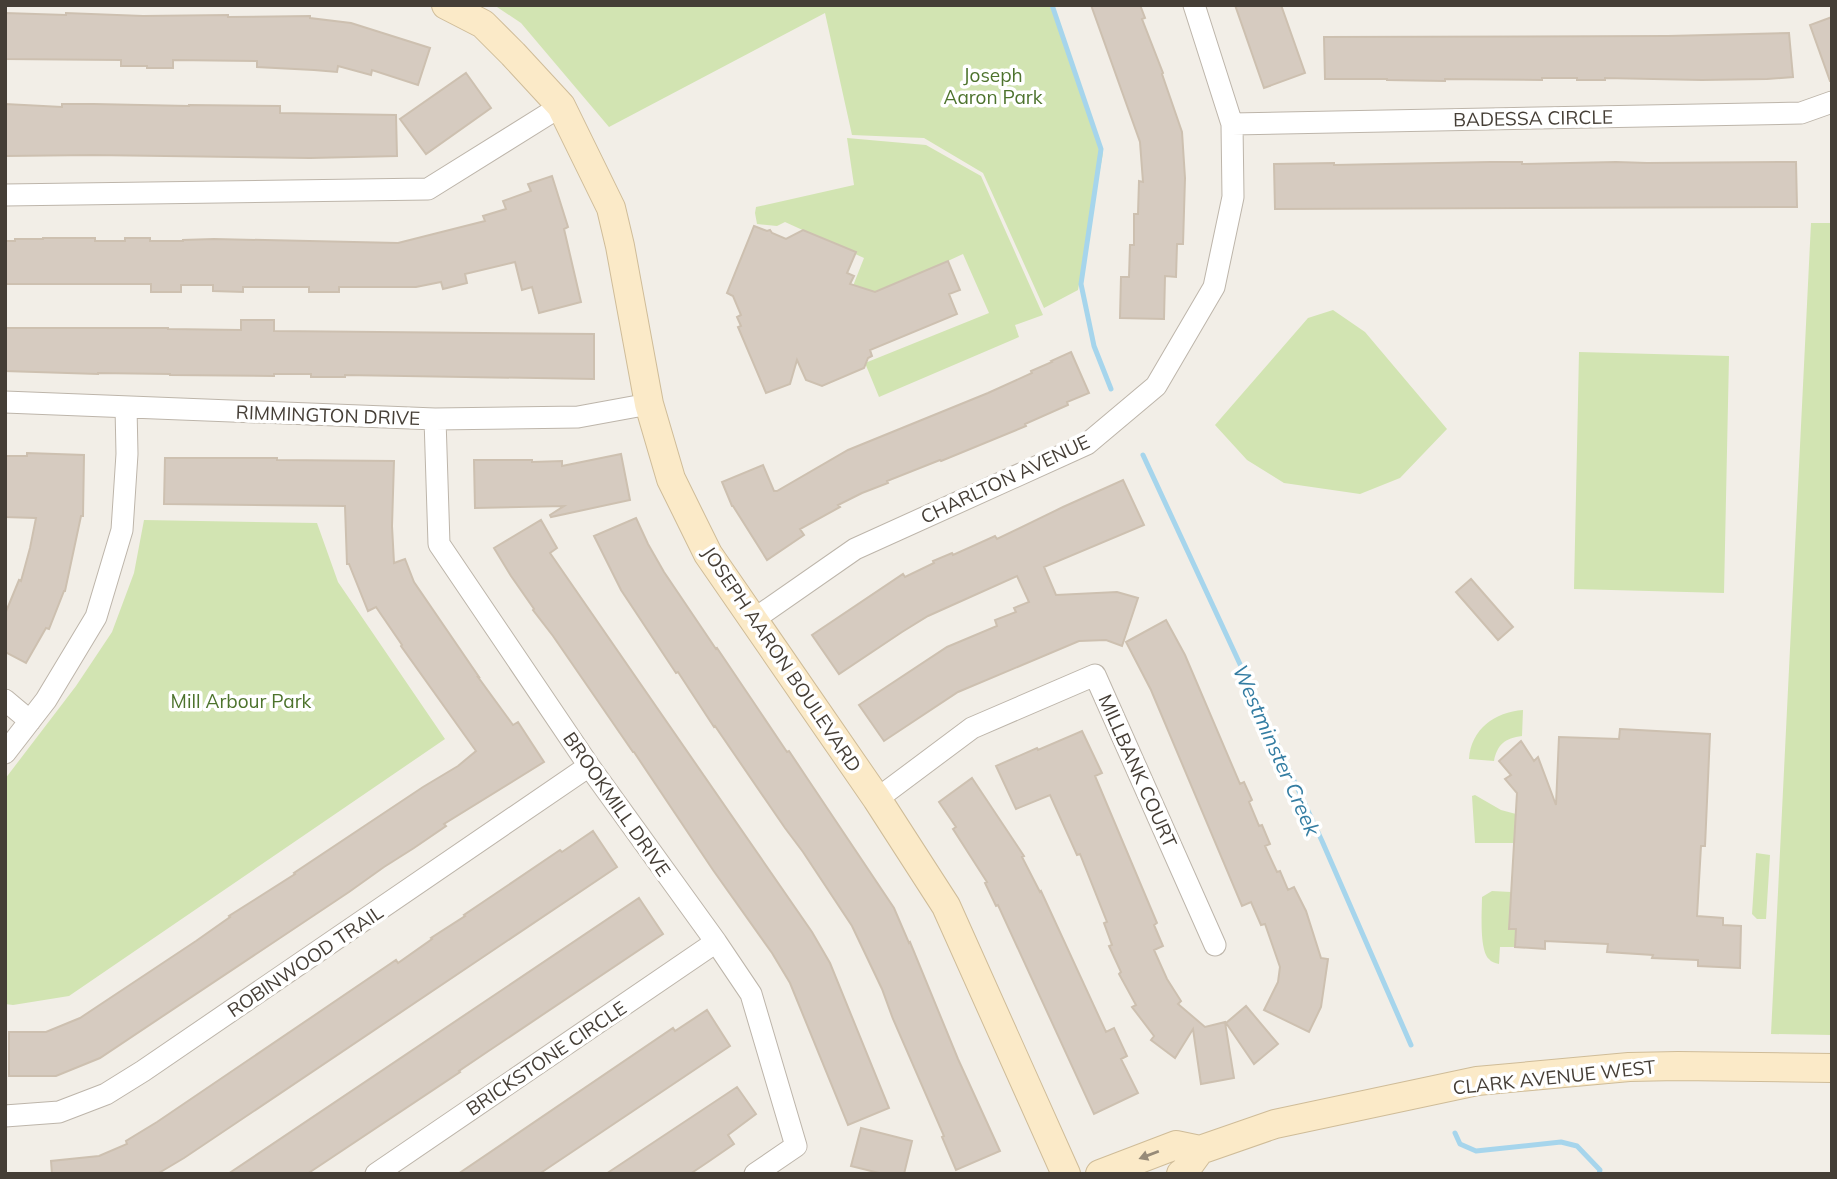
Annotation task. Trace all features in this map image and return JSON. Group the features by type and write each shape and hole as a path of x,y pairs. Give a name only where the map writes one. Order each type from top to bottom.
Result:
{"street":[{"name":"JOSEPH AARON BOULEVARD","path":"446,5 482,24 561,106 611,208 649,404 671,479 708,554 877,799 946,906 1066,1174"},
{"name":"CHARLTON AVENUE","path":"753,620 855,549 1087,444 1156,386 1214,287 1233,197 1232,124 1194,5"},
{"name":"BADESSA CIRCLE","path":"1232,124 1801,113 1832,102"},
{"path":"5,195 428,189 561,106"},
{"name":"RIMMINGTON DRIVE","path":"5,402 435,419 578,417 649,404"},
{"path":"5,752 46,700 96,617 122,530 127,454 126,407"},
{"name":"BROOKMILL DRIVE","path":"435,419 439,544 589,766 751,994 796,1146 755,1174"},
{"name":"MILLBANK COURT","path":"877,799 972,728 1095,675 1214,945"},
{"path":"5,700 30,721"},
{"name":"ROBINWOOD TRAIL","path":"5,1116 59,1112 106,1094 144,1071 589,766"},
{"name":"BRICKSTONE CIRCLE","path":"376,1174 716,942"},
{"name":"CLARK AVENUE WEST","path":"1100,1174 1176,1145 1200,1150 1275,1124 1477,1081 1629,1067 1832,1068"},
{"path":"1181,1174 1200,1150"}],"green space":[{"name":"Joseph Aaron Park","path":"494,5 1050,5 1103,153 1078,290 1044,308 983,173 924,138 852,135 825,13 609,127 521,23"},
{"path":"847,138 926,145 981,176 1043,315 1015,325 1019,337 879,397 865,363 989,313 963,254 857,303 849,296 864,258 785,222 777,226 757,224 756,207 854,185"},
{"path":"1811,223 1832,223 1832,1035 1771,1034"},
{"path":"1333,310 1365,332 1447,429 1400,478 1360,494 1284,483 1247,460 1215,425 1308,318"},
{"path":"1579,352 1729,356 1724,593 1574,589"},
{"name":"Mill Arbour Park","path":"144,520 317,523 338,582 445,739 69,996 5,1004 5,779 76,686 112,632 134,573"},
{"path":"1523,710 1522,736 1503,743 1494,761 1469,759 1474,739 1486,724 1503,714"},
{"path":"1475,795 1501,810 1516,814 1514,843 1475,843 1472,796"},
{"path":"1756,853 1770,855 1766,919 1757,919 1752,914"},
{"path":"1492,891 1511,892 1509,929 1516,929 1515,947 1500,947 1499,964 1491,961 1486,954 1482,939 1482,897"}],"building":[{"path":"1091,5 1140,5 1145,18 1142,19 1182,132 1185,178 1183,244 1177,244 1176,277 1165,276 1164,319 1120,318 1121,277 1129,277 1130,245 1134,245 1134,214 1138,214 1139,181 1143,182 1140,142"},
{"path":"1235,5 1281,5 1305,73 1264,88"},
{"path":"5,13 310,16 351,23 430,48 418,85 372,70 371,75 338,66 337,72 257,67 257,61 173,60 173,68 147,68 121,66 121,60 5,59"},
{"path":"1832,17 1832,81 1830,81 1810,25"},
{"path":"1789,33 1793,77 1702,80 1325,79 1324,37"},
{"path":"466,73 491,108 426,154 400,119"},
{"path":"5,104 62,107 62,104 280,106 280,113 396,115 397,156 5,156"},
{"path":"1796,162 1797,207 1275,209 1274,164"},
{"path":"552,176 568,227 564,229 581,302 539,313 532,287 522,290 515,262 465,274 467,283 443,289 441,282 416,287 339,287 339,292 309,292 309,287 243,287 243,292 213,291 213,285 181,285 181,292 151,292 151,284 5,284 5,241 15,239 95,238 95,241 125,241 125,238 150,238 150,241 214,239 398,243 485,221 483,216 506,209 503,201 531,191 528,184"},
{"path":"754,226 770,230 786,239 803,230 856,252 847,273 854,276 850,284 875,292 948,261 960,290 949,294 957,314 870,350 872,356 868,358 864,368 822,386 806,380 797,360 790,384 766,393 738,327 741,326 737,317 741,315 733,296 727,293"},
{"path":"241,320 274,320 274,331 594,334 594,379 5,371 5,328 241,330"},
{"path":"1071,352 1089,393 1025,424 1026,426 887,481 888,483 838,505 840,507 800,529 804,535 767,560 732,506 722,482 763,465 774,491 777,491 848,450 988,393"},
{"path":"27,453 84,455 83,516 65,591 49,629 46,628 26,663 5,652 5,614 19,580 21,581 36,518 5,517 5,456 27,456"},
{"path":"621,454 630,500 551,517 550,515 564,506 475,508 474,460 562,461 562,466"},
{"path":"165,458 394,461 394,563 405,559 414,582 478,677 513,725 518,722 544,762 444,824 446,826 414,848 100,1058 56,1076 9,1076 9,1032 46,1032 80,1018 229,916 458,766 476,751 376,607 368,611 347,564 345,506 164,504"},
{"path":"1123,480 1144,525 1044,567 1056,595 1117,592 1138,598 1122,646 1106,640 1079,641 958,692 884,741 859,705 947,647 997,626 995,620 1016,612 1014,608 1029,602 1017,576 928,616 839,674 812,635 903,574 905,577 934,563 933,561 995,536 997,539"},
{"path":"636,518 664,572 894,908 1000,1151 956,1170 882,989 852,926 621,590 594,536"},
{"path":"541,520 557,548 550,553 812,932 830,963 889,1108 848,1125 790,983 772,953 533,610 494,548"},
{"path":"1471,579 1513,627 1498,640 1456,592"},
{"path":"1166,620 1185,655 1240,784 1244,782 1252,800 1249,802 1270,844 1265,846 1277,872 1280,871 1288,890 1294,887 1306,911 1321,958 1328,959 1321,1007 1309,1032 1264,1010 1278,982 1280,967 1265,924 1261,925 1251,902 1242,906 1151,690 1126,642"},
{"path":"1620,729 1710,734 1705,846 1701,846 1697,916 1723,918 1723,925 1741,926 1740,968 1698,966 1698,960 1607,952 1608,944 1545,941 1545,949 1515,947 1516,929 1509,929 1517,793 1505,779 1511,775 1499,761 1521,741 1534,761 1538,757 1556,805 1559,737 1619,739"},
{"path":"1082,731 1102,773 1095,776 1157,923 1154,925 1163,946 1154,950 1181,1001 1178,1004 1205,1027 1225,1022 1234,1078 1201,1084 1193,1029 1175,1058 1151,1040 1154,1036 1132,1007 1136,1005 1119,974 1121,972 1109,946 1112,945 1104,923 1107,922 1080,854 1077,855 1050,795 1016,809 996,766"},
{"path":"972,778 1024,856 1022,857 1041,891 1106,1032 1114,1028 1127,1056 1121,1059 1138,1093 1094,1114 998,905 996,906 985,883 987,882 939,802"},
{"path":"593,831 617,867 184,1158 157,1174 52,1174 51,1161 99,1156 127,1144 126,1141 396,960 398,963 560,850 562,852"},
{"path":"639,898 663,934 460,1072 307,1174 228,1174"},
{"path":"1246,1006 1278,1044 1254,1064 1226,1023"},
{"path":"707,1010 730,1046 539,1174 458,1174 673,1028 675,1031"},
{"path":"737,1087 756,1114 728,1135 734,1144 690,1174 606,1174"},
{"path":"861,1128 912,1141 904,1174 883,1174 851,1166"}],"waterway":[{"name":"Westminster Creek","path":"1052,5 1101,149 1081,284 1094,346 1111,389"},
{"name":"Westminster Creek","path":"1143,455 1322,841 1411,1045"},
{"name":"Westminster Creek","path":"1455,1133 1460,1144 1476,1151 1561,1142 1577,1146 1600,1170 1599,1174"}]}
